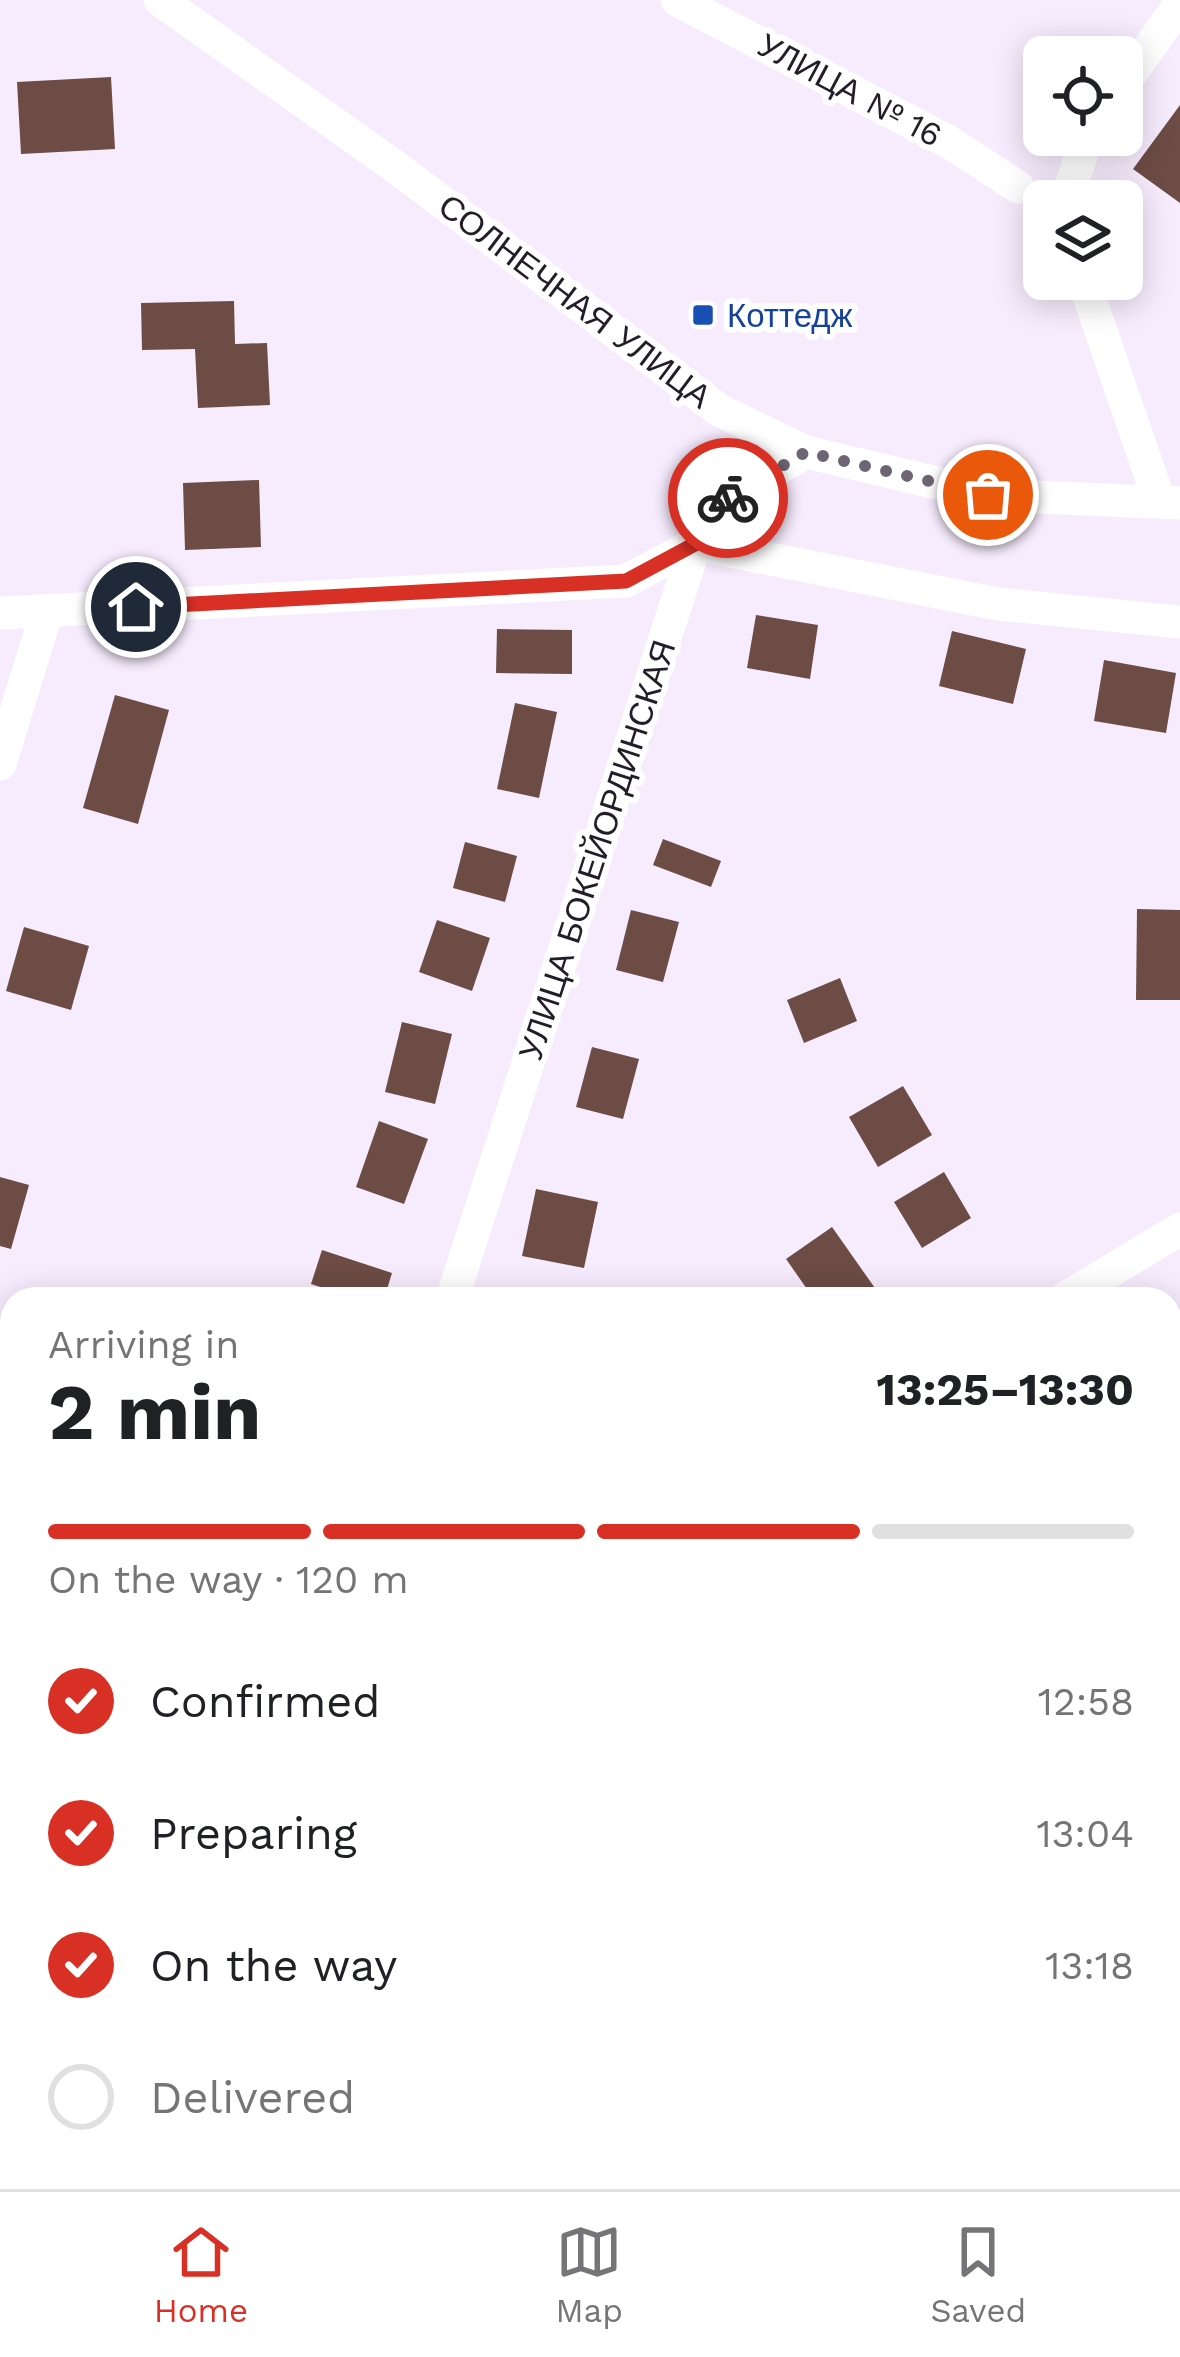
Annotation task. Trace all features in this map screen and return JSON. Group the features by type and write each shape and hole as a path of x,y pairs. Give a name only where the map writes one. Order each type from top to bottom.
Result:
{"street":[{"name":"СОЛНЕЧНАЯ УЛИЦА","path":"160,0 397,168 719,410 806,452 988,495 1170,501"},
{"name":"УЛИЦА № 16","path":"677,0 950,142 1018,187"},
{"path":"1143,56 1180,4"},
{"path":"1091,300 1170,501"},
{"name":"УЛИЦА БОКЕЙОРДИНСКАЯ","path":"456,1287 706,511 806,452"},
{"path":"0,613 626,581 695,544 998,604 1180,622"},
{"path":"0,764 46,611"},
{"path":"1084,1287 1180,1228"}],"building":[{"path":"111,77 115,149 21,154 17,82"},
{"path":"1180,105 1180,203 1133,169"},
{"path":"234,301 235,344 267,343 270,405 198,408 195,349 142,350 141,303"},
{"path":"259,480 261,547 185,550 183,483"},
{"path":"756,615 818,625 810,679 747,668"},
{"path":"497,629 572,630 572,674 496,673"},
{"path":"952,631 1026,649 1013,704 939,686"},
{"path":"1104,660 1176,673 1166,733 1094,721"},
{"path":"115,695 169,710 138,824 83,808"},
{"path":"515,703 557,712 539,798 497,789"},
{"path":"663,839 721,861 711,887 653,865"},
{"path":"465,842 517,856 505,902 453,888"},
{"path":"1137,909 1180,910 1180,1000 1136,1000"},
{"path":"631,910 679,922 663,982 616,970"},
{"path":"437,920 490,938 472,991 419,972"},
{"path":"24,927 89,946 71,1010 6,991"},
{"path":"840,978 857,1021 804,1043 787,1000"},
{"path":"402,1022 452,1034 435,1104 385,1092"},
{"path":"592,1047 639,1059 623,1119 576,1107"},
{"path":"903,1086 932,1135 878,1167 849,1117"},
{"path":"379,1121 428,1139 404,1204 356,1187"},
{"path":"944,1172 971,1218 922,1248 894,1202"},
{"path":"0,1177 29,1185 11,1249 0,1246"},
{"path":"536,1189 598,1202 584,1268 522,1256"},
{"path":"832,1227 874,1287 806,1287 786,1259"},
{"path":"322,1250 392,1273 388,1287 311,1284"}],"way so far":[{"path":"728,498 806,452 988,495"}],"place":[{"name":"Коттедж","path":"703,315"}],"route":[{"path":"136,607 626,581 695,544 706,511 728,498"}]}
